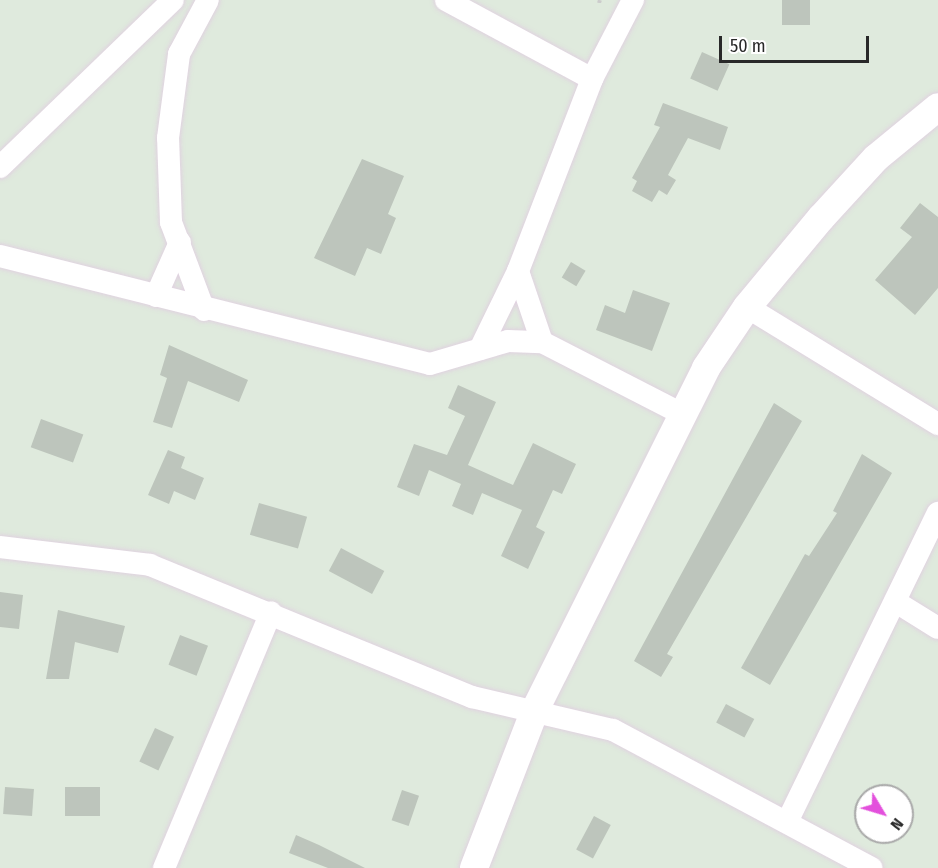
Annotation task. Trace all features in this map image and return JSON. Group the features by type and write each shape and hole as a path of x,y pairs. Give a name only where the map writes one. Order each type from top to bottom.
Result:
{"street":[{"path":"0,167 173,0"},
{"path":"204,310 171,222 168,138 179,54 208,0"},
{"path":"446,0 592,79"},
{"path":"480,349 518,272 592,79 633,0"},
{"path":"474,868 535,710 682,414 747,307 876,158 938,107"},
{"path":"156,296 180,242"},
{"path":"0,256 204,310 430,364 508,341 542,342 682,414"},
{"path":"518,272 542,342"},
{"path":"747,307 938,424"},
{"path":"787,822 938,513"},
{"path":"0,547 150,565 271,612 472,697 613,730 871,868"},
{"path":"896,602 938,628"},
{"path":"164,868 271,612"}],"building":[{"path":"782,0 810,0 810,25 782,25"},
{"path":"702,52 729,64 718,91 690,78"},
{"path":"663,103 728,127 720,150 688,138 668,175 676,180 667,195 659,190 652,202 632,191 637,181 632,178 660,127 654,125"},
{"path":"362,159 404,176 388,214 396,218 381,254 367,248 355,276 314,258"},
{"path":"920,203 938,217 938,288 915,315 875,280 912,237 900,228"},
{"path":"571,262 586,271 576,286 562,277"},
{"path":"633,290 670,303 652,351 596,330 605,305 625,313"},
{"path":"169,345 248,380 239,402 188,381 172,428 153,422 167,378 160,375"},
{"path":"458,385 496,402 468,465 513,485 533,443 576,464 562,494 553,490 536,527 545,532 528,569 501,556 522,510 482,493 473,515 452,506 461,484 429,470 419,496 397,487 414,444 447,455 465,416 448,408"},
{"path":"774,403 802,421 667,654 673,657 661,677 634,661"},
{"path":"41,419 83,434 73,463 31,447"},
{"path":"168,450 185,457 181,468 204,478 195,500 174,491 169,504 148,495"},
{"path":"862,454 892,473 770,685 741,668 805,554 809,556 837,513 833,511"},
{"path":"259,503 307,517 298,549 250,535"},
{"path":"341,548 384,571 372,594 329,571"},
{"path":"0,592 23,595 19,629 0,627"},
{"path":"58,610 125,626 118,653 75,642 69,679 46,679"},
{"path":"180,635 208,646 197,676 169,665"},
{"path":"726,704 754,719 744,738 716,723"},
{"path":"155,728 174,737 158,770 139,762"},
{"path":"5,787 34,789 32,816 3,814"},
{"path":"65,787 100,787 100,816 65,816"},
{"path":"402,790 419,796 409,826 392,820"},
{"path":"594,816 611,825 593,858 576,850"},
{"path":"296,835 365,868 328,868 289,853"}]}
